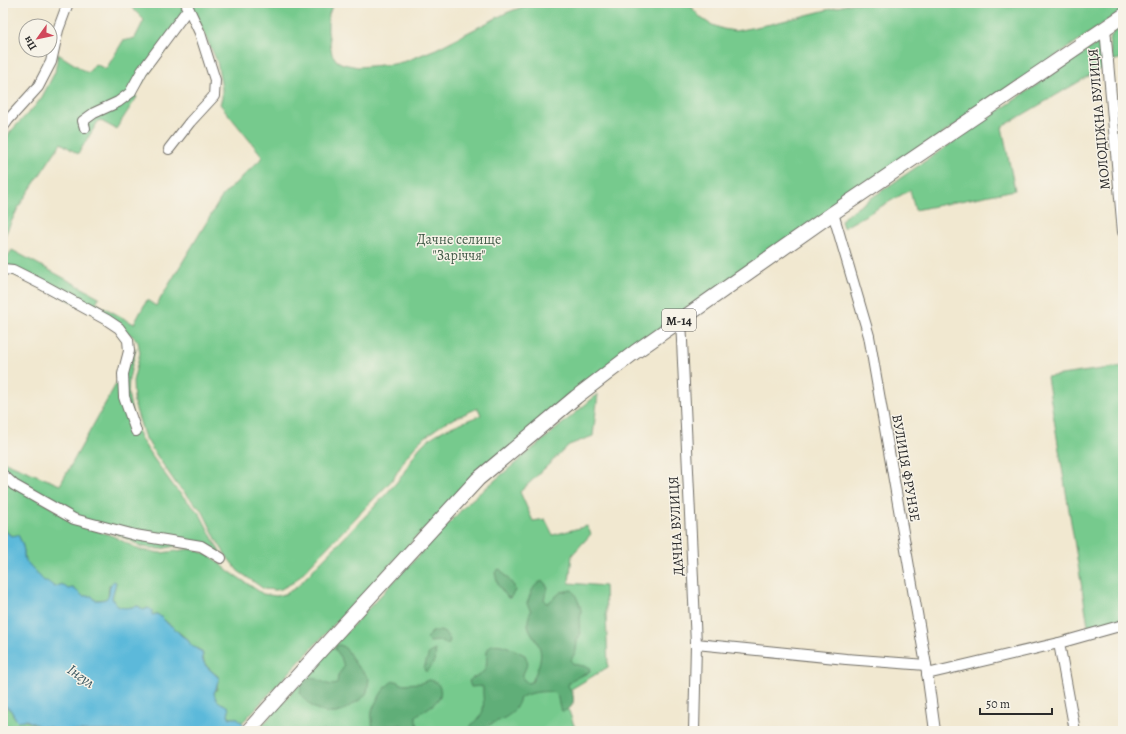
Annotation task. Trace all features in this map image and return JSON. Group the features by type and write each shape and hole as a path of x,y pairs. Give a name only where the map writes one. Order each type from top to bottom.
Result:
{"highway":[{"name":"М-14","path":"248,731 478,480 582,393 634,352 833,213 1123,16"}],"street":[{"path":"3,127 38,87 51,62 58,30 68,3"},
{"path":"85,128 83,121 94,113 118,102 130,93 142,71 187,6 200,33 215,80 214,96 190,122 169,149"},
{"name":"МОЛОДІЖНА ВУЛИЦЯ","path":"1105,28 1123,232"},
{"name":"ВУЛИЦЯ ФРУНЗЕ","path":"833,213 869,336 927,669 935,731"},
{"path":"3,269 13,270 43,285 119,328 128,340 129,351 123,374 124,398 136,432"},
{"name":"ДАЧНА ВУЛИЦЯ","path":"681,319 696,644 694,731"},
{"path":"3,475 14,485 74,519 135,535 200,546 221,558"},
{"path":"696,644 846,659 927,669 1059,643 1123,625"},
{"path":"1059,643 1075,731"}],"green space":[{"path":"127,3 188,3 189,15 134,95 137,97 116,129 99,120 78,154 61,143 19,206 3,239 3,144 11,131 42,97 55,72 58,54 88,73 95,64 106,69 123,41 135,38 144,20"},
{"name":"Дачне селище \"Заріччя\"","path":"192,3 333,3 328,17 328,32 332,54 337,61 343,64 358,67 394,64 406,61 436,49 506,13 533,3 688,3 701,18 710,24 723,29 735,31 771,24 854,3 1123,3 1123,10 670,321 415,538 242,723 238,718 230,718 224,704 218,702 216,699 214,693 217,689 218,676 205,664 203,654 200,650 191,646 188,640 157,614 152,615 149,609 147,608 144,610 138,606 123,608 117,605 112,598 116,582 109,586 108,598 95,600 90,596 80,595 73,588 68,589 62,584 55,587 41,580 26,561 22,543 18,535 12,536 3,529 3,477 77,524 113,536 140,550 161,553 190,549 196,550 212,557 230,572 263,594 276,596 285,594 297,587 396,483 416,452 424,443 444,430 481,415 478,408 444,423 421,440 407,456 393,479 294,582 281,589 264,589 238,571 227,557 217,541 203,512 177,485 144,435 134,403 133,381 140,353 138,342 135,338 109,319 3,269 3,255 7,257 12,250 99,297 96,303 134,324 147,300 156,306 223,195 263,157 220,104 222,89 217,61 194,12"},
{"path":"1123,26 1123,58 1112,61 1109,39 1113,33"},
{"path":"1099,43 1103,48 1104,67 1002,127 1015,190 915,210 910,190 843,228 841,221 845,216"},
{"path":"136,348 129,379 128,392 133,419 140,437 175,488 200,514 226,563 204,549 176,546 160,549 142,547 45,501 3,472 3,461 60,485"},
{"path":"1123,366 1123,623 1089,631 1047,377"},
{"path":"598,394 593,436 569,445 520,492 533,521 545,519 553,535 587,526 591,534 572,555 569,583 605,586 608,667 563,694 576,731 257,731 366,611 469,502"},
{"path":"500,569 514,586 515,591 510,598 508,598 498,585 495,573"},
{"path":"543,581 548,587 544,599 546,603 561,592 572,590 576,597 581,609 579,624 581,633 577,641 576,651 571,660 573,664 589,667 590,671 571,680 569,683 568,686 574,699 571,707 565,711 562,711 557,695 554,693 533,693 520,698 511,714 485,727 484,731 468,731 481,715 484,704 483,687 471,687 469,681 484,671 489,647 498,644 525,655 528,663 523,674 523,679 528,683 532,682 539,666 541,653 538,644 530,631 528,623 531,611 527,604 534,587"},
{"path":"440,631 447,635 450,640 449,643 446,644 441,641 430,642 426,638 432,632"},
{"path":"340,645 346,649 369,679 367,692 361,699 340,712 330,713 314,708 306,701 300,692 301,687 312,677 330,685 337,684 338,675 344,667 341,657 335,649 336,646"},
{"path":"435,650 433,664 427,671 425,671 424,668 429,653"},
{"path":"432,680 439,686 441,691 440,696 437,701 416,716 416,721 419,728 416,731 405,731 402,725 384,726 378,731 371,731 373,709 381,693 389,684 393,681 401,684 421,683"},
{"path":"3,705 10,709 15,718 58,731 3,731"}],"water":[{"name":"Інгул","path":"3,529 11,536 18,535 22,543 26,561 44,581 47,581 55,587 62,585 68,589 73,588 83,596 92,596 95,600 102,600 108,597 111,584 114,581 116,582 112,598 117,605 123,608 138,606 144,610 148,608 152,610 152,615 157,614 161,617 187,639 192,646 202,652 203,661 206,666 219,678 214,693 216,699 228,707 228,715 230,718 238,718 249,731 58,731 49,727 39,726 26,720 17,721 10,709 3,705"}]}
